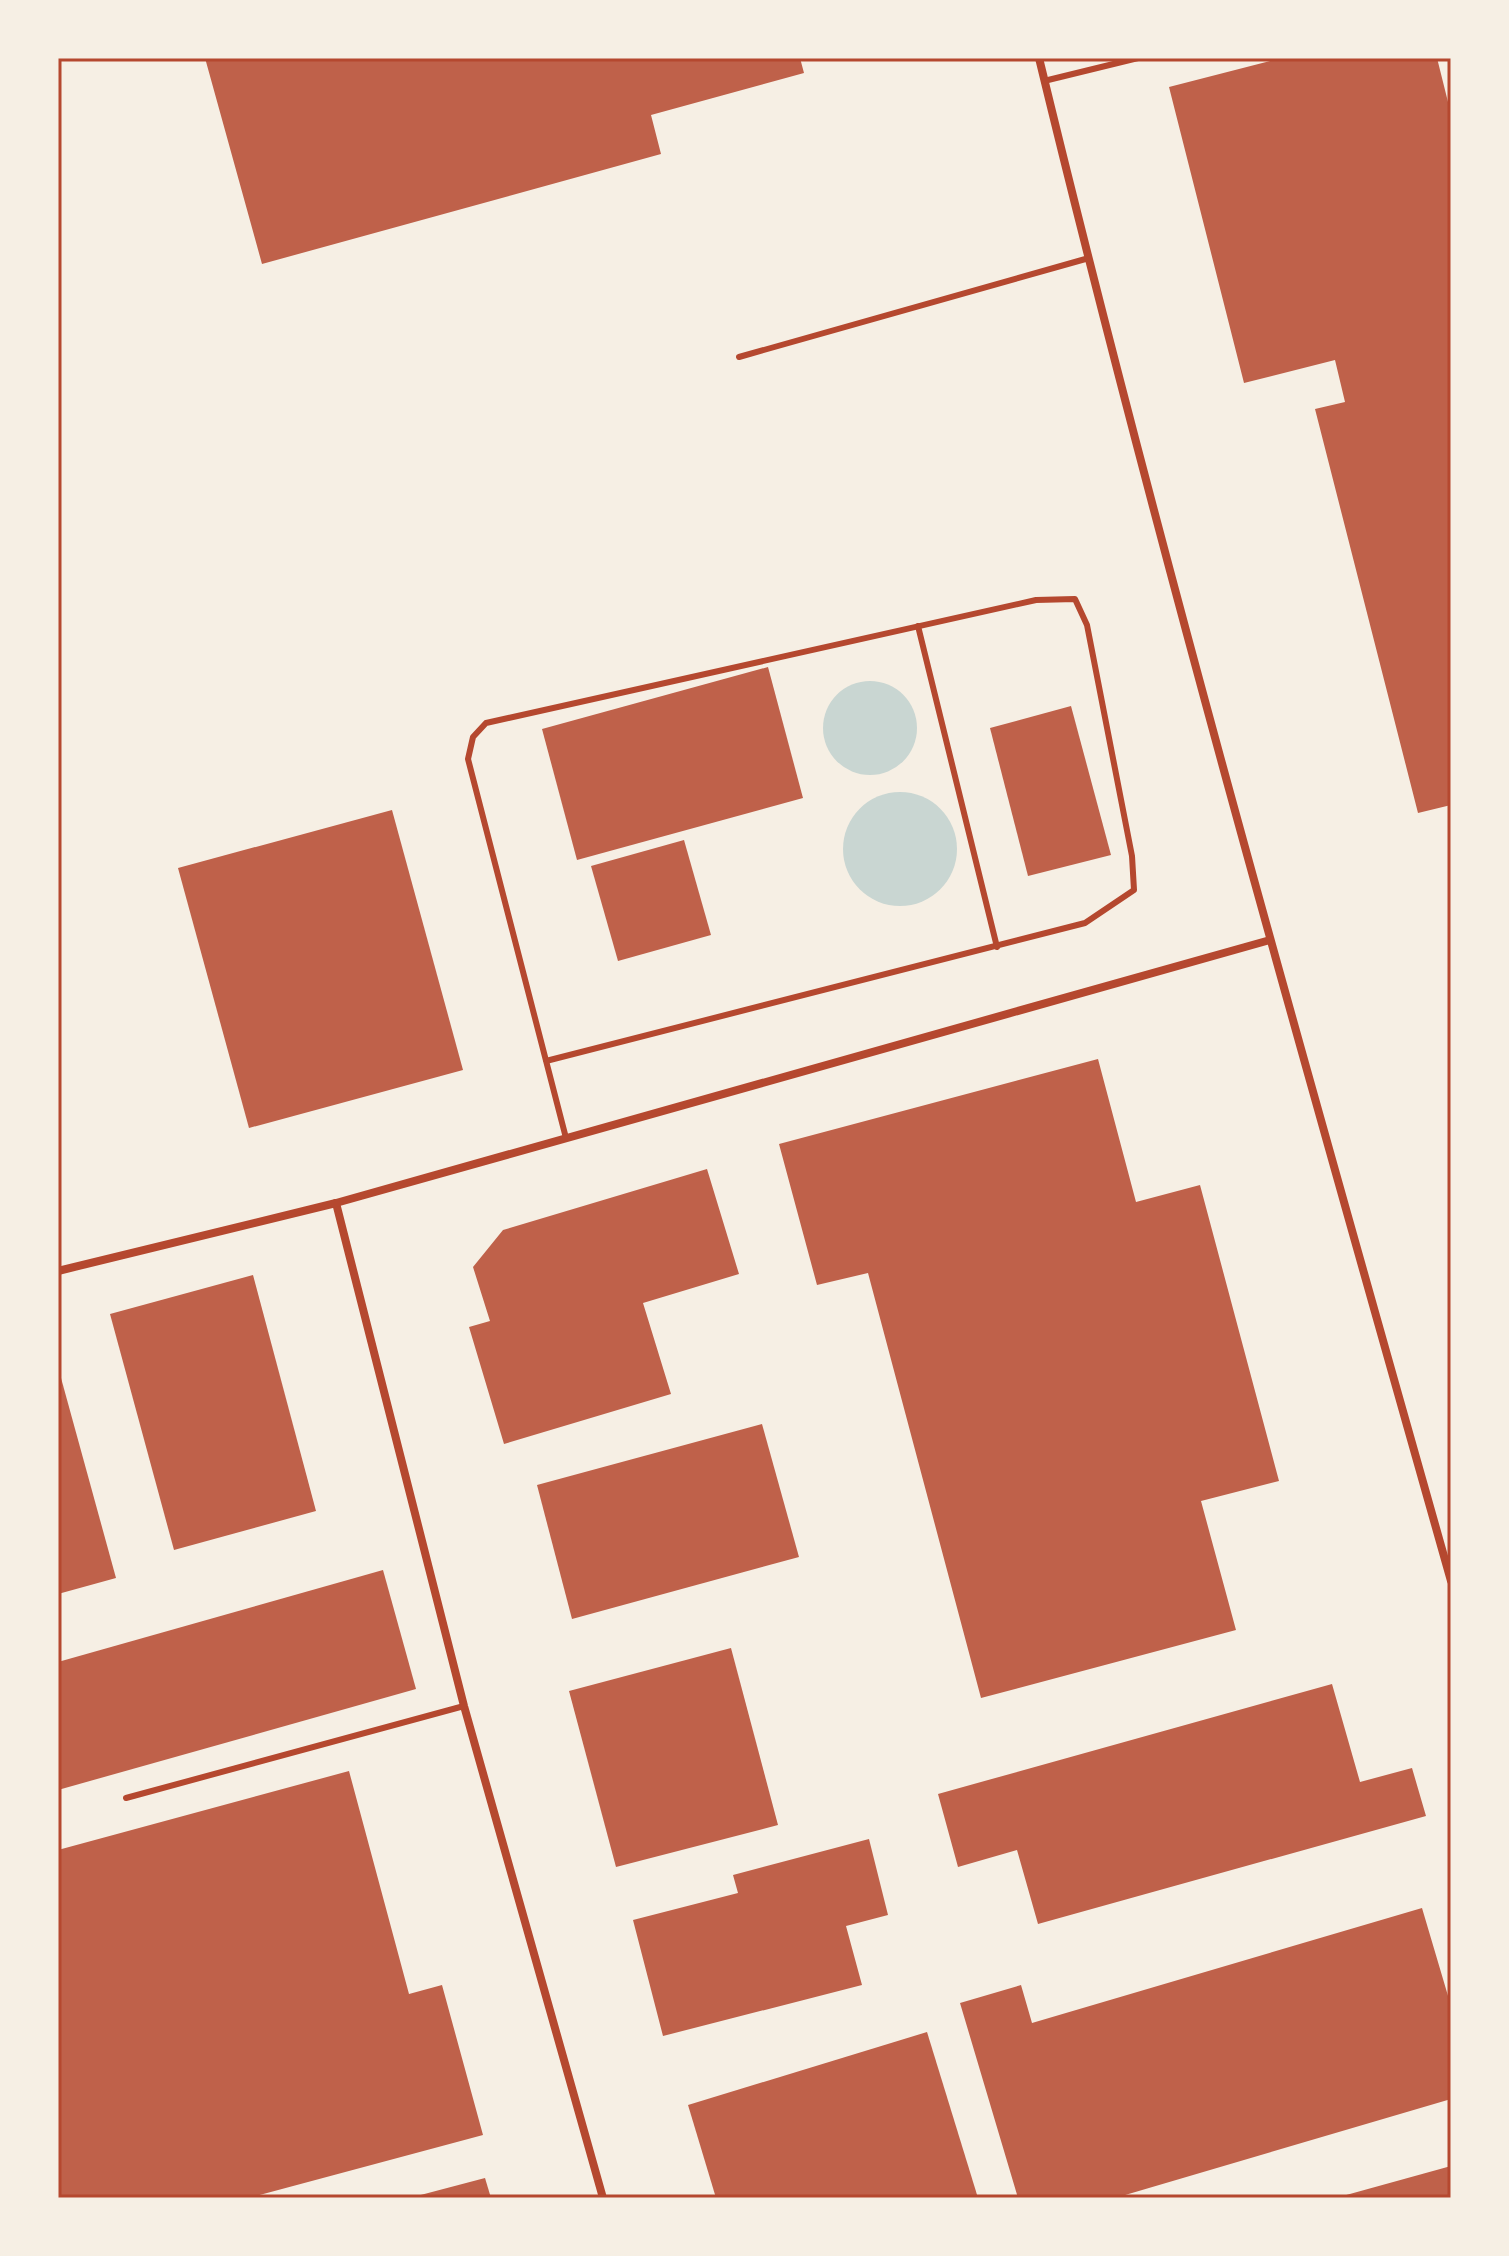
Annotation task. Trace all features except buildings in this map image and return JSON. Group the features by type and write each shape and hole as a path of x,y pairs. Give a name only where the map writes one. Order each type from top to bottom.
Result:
{"street":[{"path":"1039,58 1270,940 1451,1581"},
{"path":"58,1271 336,1203 1270,940"},
{"path":"336,1203 464,1706 603,2198"}],"lane":[{"path":"1044,81 1138,58"},
{"path":"739,357 1089,258"},
{"path":"546,1061 1085,923 1134,890 1132,856 1087,625 1075,599 1052,598 918,626 486,723 473,737 468,759 546,1061 566,1138"},
{"path":"918,626 997,947"},
{"path":"126,1798 464,1706"}],"shaded area":[{"path":"870,681 888,685 903,695 913,710 917,728 913,746 903,761 888,771 870,775 852,771 837,761 827,746 823,728 827,710 837,695 852,685"},
{"path":"900,792 922,797 940,809 952,827 957,849 952,871 940,889 922,901 900,906 878,901 860,889 848,871 843,849 848,827 860,809 878,797"}]}
